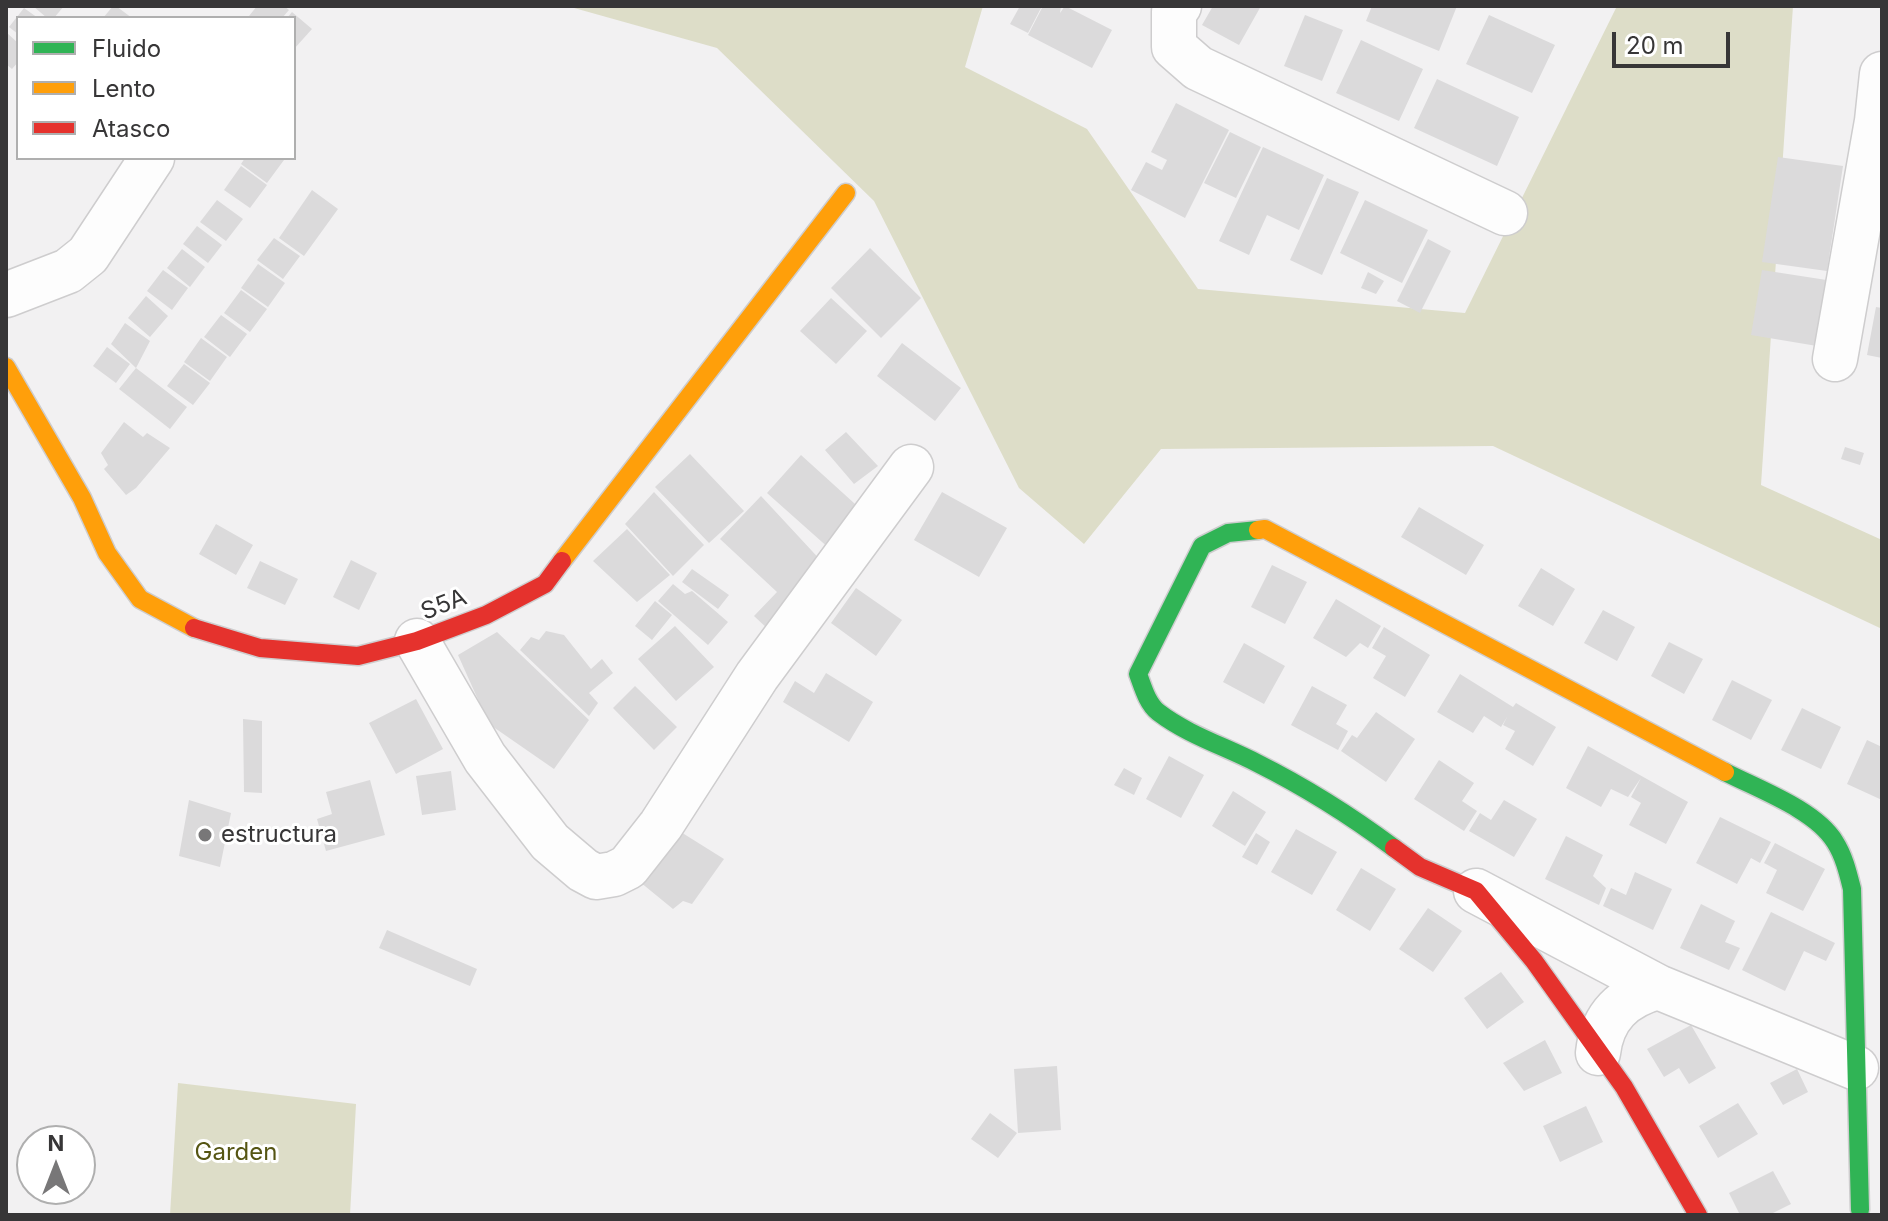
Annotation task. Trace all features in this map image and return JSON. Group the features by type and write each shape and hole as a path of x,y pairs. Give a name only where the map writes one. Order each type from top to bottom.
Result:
{"street":[{"path":"1179,6 1174,12 1174,47 1198,68 1505,213"},
{"path":"1835,359 1880,125 1882,74"},
{"path":"6,295 68,271 88,255 151,160"},
{"name":"S5A","path":"6,367 82,498 107,553 140,599 197,630 260,648 358,656 417,641 486,615 545,584 846,193"},
{"path":"417,641 485,758 550,842 596,877 614,874 628,867 661,825 757,676 911,467"},
{"path":"1856,1068 1658,987 1476,891 1420,867 1313,794 1257,763 1197,736 1155,710 1138,674 1202,546 1228,533 1265,529 1826,827 1843,853 1852,889 1860,1210"},
{"path":"1476,891 1534,961 1624,1087 1698,1215"},
{"path":"1598,1053 1599,1040 1610,1015 1631,997 1658,987"}],"green space":[{"path":"567,6 983,6 965,67 1087,129 1198,289 1465,313 1617,6 1793,6 1761,485 1882,540 1882,629 1493,446 1161,449 1084,544 1019,488 874,201 717,48"},
{"name":"Garden","path":"178,1083 356,1104 350,1215 170,1215"}],"building":[{"path":"33,6 64,6 56,16 45,16"},
{"path":"116,6 129,16 105,16"},
{"path":"257,6 284,6 289,10 284,16 249,16"},
{"path":"1020,6 1042,6 1028,33 1010,24"},
{"path":"1043,6 1061,6 1060,13 1065,6 1112,30 1092,68 1028,35"},
{"path":"1213,6 1261,6 1239,45 1202,25"},
{"path":"1372,6 1457,6 1439,51 1366,21"},
{"path":"24,8 35,16 18,16"},
{"path":"292,12 312,29 296,47 296,16 289,16"},
{"path":"1305,15 1343,30 1322,81 1284,66"},
{"path":"1489,15 1555,45 1532,93 1466,64"},
{"path":"16,18 16,32 9,27"},
{"path":"6,32 16,41 16,64 12,69 6,64"},
{"path":"1361,40 1423,69 1399,121 1336,93"},
{"path":"1437,79 1519,117 1497,166 1414,128"},
{"path":"1176,103 1229,130 1185,218 1131,190 1146,162 1162,170 1167,160 1151,152"},
{"path":"1230,132 1261,147 1236,198 1204,183"},
{"path":"1263,147 1324,175 1299,230 1267,215 1249,255 1219,241"},
{"path":"1778,157 1843,166 1827,271 1762,262"},
{"path":"244,160 284,160 267,183 241,164"},
{"path":"241,166 267,185 250,208 224,190"},
{"path":"1327,178 1359,192 1322,275 1290,260"},
{"path":"312,190 338,209 304,256 279,238"},
{"path":"217,200 243,219 226,241 200,222"},
{"path":"1365,200 1428,230 1402,283 1340,253"},
{"path":"197,226 222,245 208,263 183,244"},
{"path":"274,238 300,256 283,279 257,260"},
{"path":"1428,239 1451,251 1420,313 1397,301"},
{"path":"870,248 921,298 881,338 831,288"},
{"path":"182,249 205,267 190,287 167,268"},
{"path":"258,264 285,283 268,307 241,288"},
{"path":"163,270 188,288 172,310 147,291"},
{"path":"1762,270 1833,281 1823,347 1751,335"},
{"path":"1368,272 1384,281 1376,294 1361,288"},
{"path":"241,290 267,309 250,332 224,313"},
{"path":"146,296 168,316 150,337 128,318"},
{"path":"831,298 867,331 836,364 800,331"},
{"path":"1876,307 1882,308 1882,358 1867,355"},
{"path":"221,315 247,334 230,357 204,337"},
{"path":"125,323 150,341 136,368 111,344"},
{"path":"201,338 227,357 210,381 184,362"},
{"path":"902,343 961,388 935,421 877,376"},
{"path":"107,347 130,364 116,383 93,366"},
{"path":"184,364 210,383 193,405 167,386"},
{"path":"136,368 187,407 170,429 119,389"},
{"path":"124,422 143,437 147,433 170,448 136,488 126,495 104,469 108,465 101,453"},
{"path":"846,432 878,466 854,484 825,450"},
{"path":"1845,447 1864,453 1860,465 1841,459"},
{"path":"690,454 744,511 709,543 655,487"},
{"path":"801,455 865,513 831,550 767,493"},
{"path":"654,492 704,545 673,576 625,524"},
{"path":"942,492 1007,528 979,577 914,540"},
{"path":"761,496 825,565 770,631 754,616 777,592 720,539"},
{"path":"1419,507 1484,545 1466,575 1401,537"},
{"path":"216,524 253,545 236,575 199,554"},
{"path":"627,529 670,575 637,602 593,561"},
{"path":"351,560 377,573 359,610 333,597"},
{"path":"260,561 298,579 285,605 247,588"},
{"path":"1272,565 1307,582 1285,624 1251,607"},
{"path":"1541,568 1575,589 1553,626 1518,606"},
{"path":"692,569 729,595 718,609 682,582"},
{"path":"673,584 685,594 692,591 728,622 708,645 658,601"},
{"path":"856,588 902,620 876,656 831,623"},
{"path":"1336,599 1381,626 1368,648 1360,643 1346,657 1313,638"},
{"path":"655,601 672,615 652,640 635,626"},
{"path":"1603,610 1635,627 1617,661 1584,643"},
{"path":"675,626 714,667 676,701 638,659"},
{"path":"1384,627 1430,655 1405,697 1373,678 1386,656 1372,648"},
{"path":"546,631 564,635 591,669 602,659 613,673 589,693 598,703 589,716 520,650 531,637 539,640"},
{"path":"497,632 589,720 554,769 489,724 458,655"},
{"path":"1669,642 1703,659 1684,694 1651,676"},
{"path":"1244,643 1285,666 1264,704 1223,682"},
{"path":"826,673 873,702 849,742 783,702 795,681 814,693"},
{"path":"1460,674 1513,707 1516,703 1556,727 1533,766 1505,749 1515,731 1503,725 1507,717 1501,727 1484,716 1473,733 1437,712"},
{"path":"1732,680 1772,700 1751,740 1712,720"},
{"path":"635,686 677,727 654,750 613,708"},
{"path":"1312,686 1347,705 1336,724 1348,731 1338,750 1291,725"},
{"path":"416,699 443,749 396,774 369,723"},
{"path":"1802,708 1841,727 1821,769 1781,750"},
{"path":"1376,712 1415,739 1386,782 1341,751 1352,735 1357,738"},
{"path":"243,719 262,721 262,793 244,792"},
{"path":"1867,740 1882,747 1882,800 1847,784"},
{"path":"1588,746 1688,802 1666,844 1629,825 1641,803 1631,797 1641,778 1628,797 1611,789 1601,807 1566,788"},
{"path":"1169,756 1204,775 1181,818 1146,799"},
{"path":"1439,760 1474,783 1462,801 1477,811 1464,831 1414,799"},
{"path":"1124,768 1142,778 1134,795 1114,785"},
{"path":"451,771 456,810 422,815 416,776"},
{"path":"370,780 385,835 326,851 317,819 332,814 326,792"},
{"path":"1233,791 1266,812 1245,846 1212,826"},
{"name":"estructura","path":"189,800 231,813 220,867 179,856"},
{"path":"1504,800 1537,819 1514,857 1469,831 1480,813 1491,820"},
{"path":"1720,817 1771,842 1760,863 1751,858 1737,884 1696,863"},
{"path":"676,829 724,859 692,904 683,901 673,909 640,882"},
{"path":"1296,829 1337,852 1312,895 1271,872"},
{"path":"1256,833 1270,842 1257,865 1242,857"},
{"path":"1566,836 1603,855 1593,876 1606,888 1599,905 1545,879"},
{"path":"1775,843 1825,869 1803,911 1766,893 1777,870 1764,863"},
{"path":"1361,868 1396,889 1370,931 1336,910"},
{"path":"1635,872 1672,889 1653,930 1603,906 1611,888 1626,895"},
{"path":"1701,904 1735,921 1725,942 1740,948 1729,970 1680,948"},
{"path":"1428,908 1462,931 1433,972 1399,949"},
{"path":"1771,912 1835,943 1826,961 1804,951 1785,991 1742,970"},
{"path":"387,930 477,969 470,986 379,948"},
{"path":"1501,972 1524,1002 1487,1029 1464,998"},
{"path":"1691,1025 1716,1068 1689,1084 1679,1068 1664,1077 1647,1049"},
{"path":"1545,1040 1562,1073 1524,1091 1503,1063"},
{"path":"1057,1066 1061,1130 1018,1133 1014,1069"},
{"path":"1797,1069 1808,1092 1783,1105 1770,1083"},
{"path":"1738,1103 1758,1134 1718,1158 1699,1126"},
{"path":"1586,1106 1603,1142 1560,1162 1543,1126"},
{"path":"990,1113 1017,1133 998,1158 971,1139"},
{"path":"1773,1171 1791,1204 1769,1215 1740,1215 1729,1193"}],"traffic: fast":[{"path":"1258,530 1228,533 1202,546 1138,674 1146,694 1154,708 1170,720 1293,782 1394,848"},
{"path":"1725,772 1785,801 1814,820 1835,842 1845,865 1852,889 1860,1210"}],"traffic: slow":[{"path":"562,561 846,193"},
{"path":"6,367 82,498 107,553 140,599 194,628"},
{"path":"1258,530 1265,529 1725,772"}],"traffic: jam":[{"path":"194,628 260,648 358,656 417,641 486,615 545,584 562,561"},
{"path":"1394,848 1420,867 1476,891 1534,961 1624,1087 1698,1215"}],"place":[{"name":"estructura","path":"205,835"}]}
